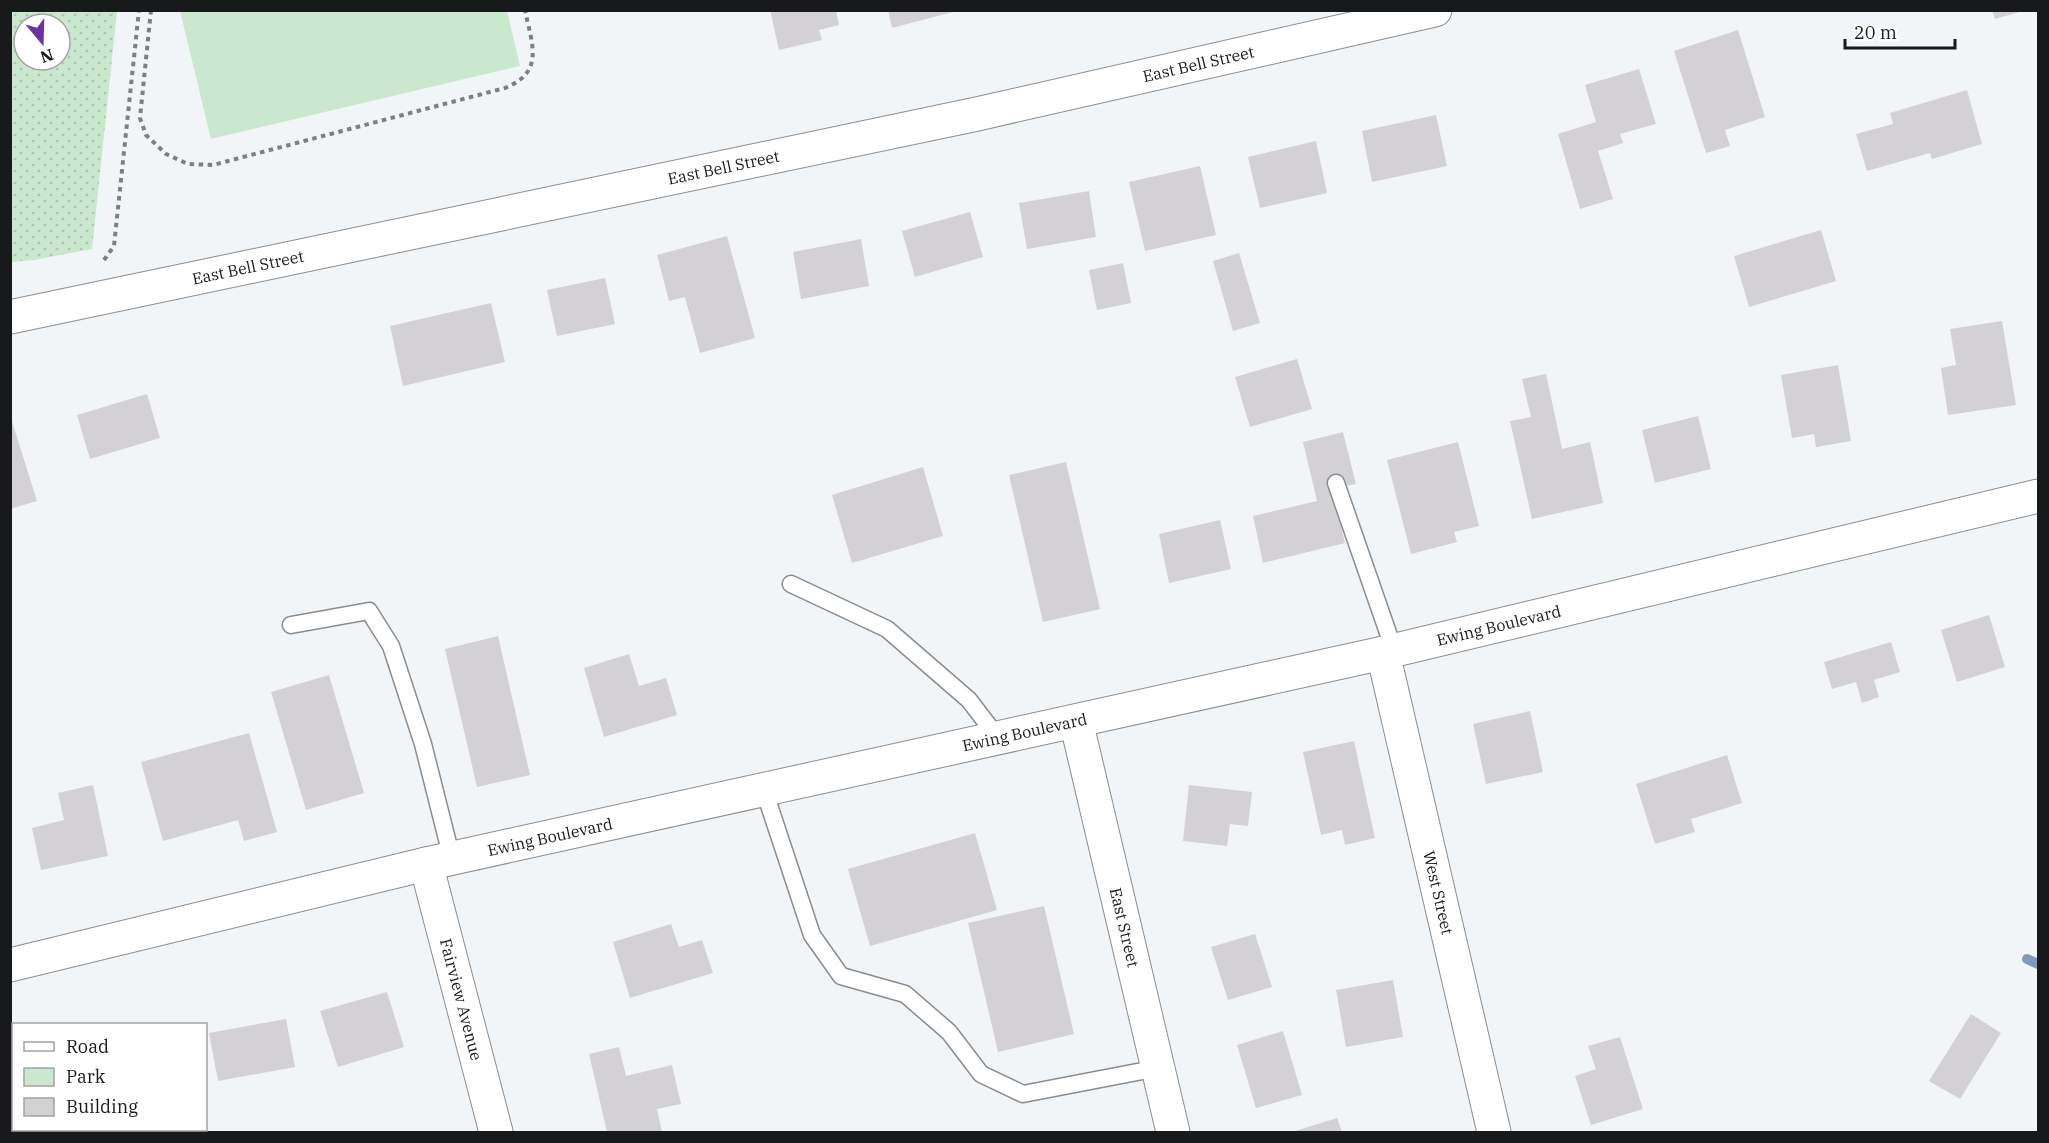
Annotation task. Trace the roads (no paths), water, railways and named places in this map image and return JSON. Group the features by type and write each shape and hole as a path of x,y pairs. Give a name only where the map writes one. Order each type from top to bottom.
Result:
{"street":[{"name":"East Bell Street","path":"10,317 968,116 1436,10"},
{"name":"Ewing Boulevard","path":"10,965 439,862 1389,651 2038,496"},
{"name":"West Street","path":"1389,651 1494,1132"},
{"name":"East Street","path":"1076,721 1173,1132"},
{"name":"Fairview Avenue","path":"439,862 496,1132"}],"lane":[{"path":"1336,483 1389,651"},
{"path":"791,584 887,629 969,700 998,738"},
{"path":"291,625 369,611 391,646 423,744 439,862"},
{"path":"764,790 812,935 841,976 905,994 949,1032 981,1074 1023,1094 1158,1068"}],"waterway":[{"path":"2027,959 2038,964"}]}
